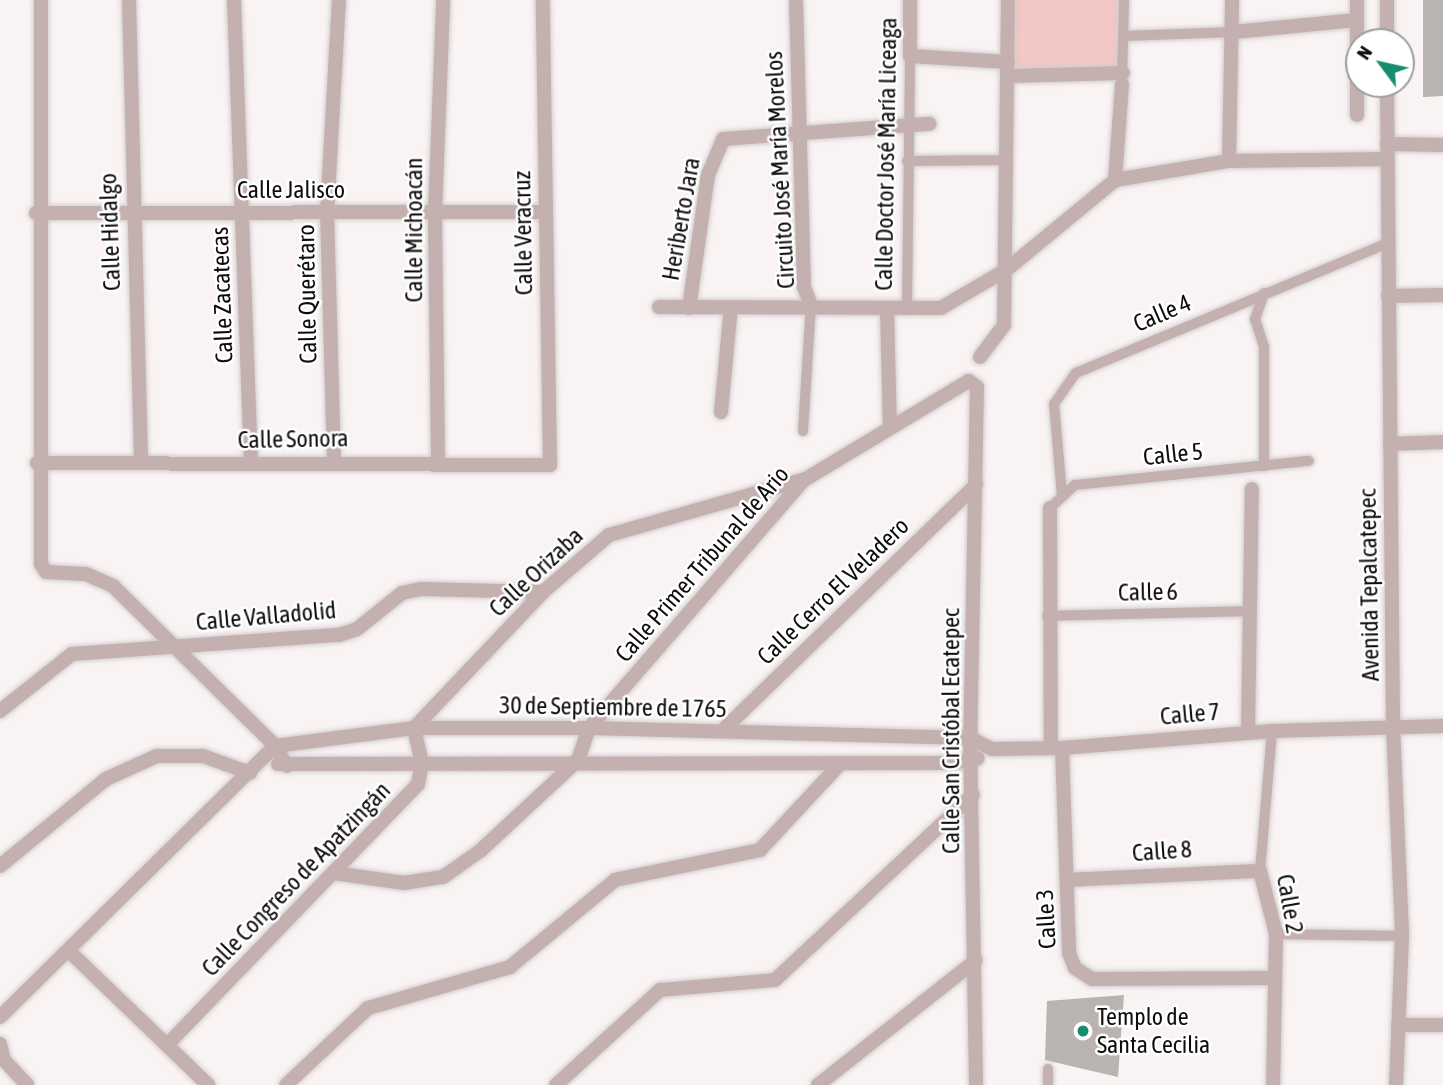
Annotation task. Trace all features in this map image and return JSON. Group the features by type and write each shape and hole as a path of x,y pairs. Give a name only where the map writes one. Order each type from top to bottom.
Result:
{"street":[{"path":"40,0 36,212 37,463 46,572 86,574 113,586 275,746 287,766"},
{"name":"Calle Hidalgo","path":"129,0 131,213 141,463"},
{"name":"Calle Zacatecas","path":"234,0 251,462"},
{"name":"Calle Querétaro","path":"334,461 327,213 339,0"},
{"name":"Calle Michoacán","path":"438,460 436,213 443,0"},
{"name":"Calle Veracruz","path":"543,0 550,465"},
{"name":"Circuito José María Morelos","path":"796,0 804,287 811,305 941,308 1006,270 1115,180 1229,160 1387,152 1443,145"},
{"name":"Calle Doctor José María Liceaga","path":"906,309 910,0"},
{"path":"980,357 1003,325 1008,160 1008,0"},
{"path":"1115,180 1125,0"},
{"path":"1229,160 1234,32 1232,0"},
{"path":"1357,0 1357,115"},
{"path":"1387,0 1387,28"},
{"path":"1124,36 1234,32 1356,20"},
{"path":"910,56 1008,69 1122,79"},
{"name":"Avenida Tepalcatepec","path":"1387,98 1386,244 1393,726 1402,936 1396,1085"},
{"path":"800,130 929,124"},
{"name":"Heriberto Jara","path":"689,308 708,175 723,139 800,130"},
{"path":"907,161 1008,160"},
{"name":"Calle Jalisco","path":"36,212 545,212"},
{"name":"Calle 4","path":"1062,495 1054,404 1076,373 1386,244"},
{"path":"1264,293 1255,319 1264,347 1264,466"},
{"path":"1388,296 1443,295"},
{"path":"659,307 811,305 803,431"},
{"path":"721,412 731,307"},
{"path":"887,308 890,428"},
{"name":"Calle Primer Tribunal de Ario","path":"589,728 804,480 969,381"},
{"name":"Calle San Cristóbal Ecatepec","path":"969,381 977,387 970,738 976,960 976,1085"},
{"path":"1390,444 1443,442"},
{"name":"Calle Sonora","path":"37,463 438,460 550,465"},
{"name":"Calle 5","path":"1050,508 1075,485 1309,461"},
{"name":"Calle Orizaba","path":"414,728 543,592 609,535 804,480"},
{"name":"Calle Cerro El Veladero","path":"722,731 976,485"},
{"path":"1248,732 1252,489"},
{"name":"Calle 3","path":"1050,508 1047,615 1069,953 1074,968 1092,979 1273,978"},
{"name":"Calle Valladolid","path":"0,711 72,654 338,635 357,629 402,593 421,589 543,592"},
{"name":"Calle 6","path":"1047,615 1249,611"},
{"name":"Calle 7","path":"970,738 992,749 1056,748 1248,732 1443,726"},
{"path":"414,728 422,763"},
{"name":"30 de Septiembre de 1765","path":"275,746 414,728 589,728 970,738"},
{"path":"334,873 404,883 443,877 578,760 589,728"},
{"name":"Calle 2","path":"1272,731 1260,871 1276,934 1273,978 1273,1085"},
{"path":"0,1017 70,952 275,746"},
{"path":"263,761 287,766 578,760 840,764 971,762 992,749"},
{"path":"0,866 106,779 157,756 204,756 250,773"},
{"name":"Calle Congreso de Apatzingán","path":"167,1045 418,784 422,763"},
{"path":"286,1085 368,1008 510,967 615,880 760,850 840,764"},
{"path":"556,1085 660,990 775,980 973,795"},
{"name":"Calle 8","path":"1066,880 1260,871"},
{"path":"1276,934 1402,936"},
{"path":"70,952 208,1085"},
{"path":"818,1085 976,960"},
{"path":"1398,1025 1443,1025"},
{"path":"0,1044 2,1060 27,1085"},
{"path":"1048,1069 1048,1085"}],"shaded area":[{"path":"1009,0 1122,0 1121,71 1009,74"}],"building":[{"path":"1423,0 1443,0 1443,96 1423,97"},
{"name":"Templo de Santa Cecilia","path":"1124,995 1118,1077 1045,1060 1047,1001"}],"place":[{"name":"Templo de Santa Cecilia","path":"1083,1031"}]}
